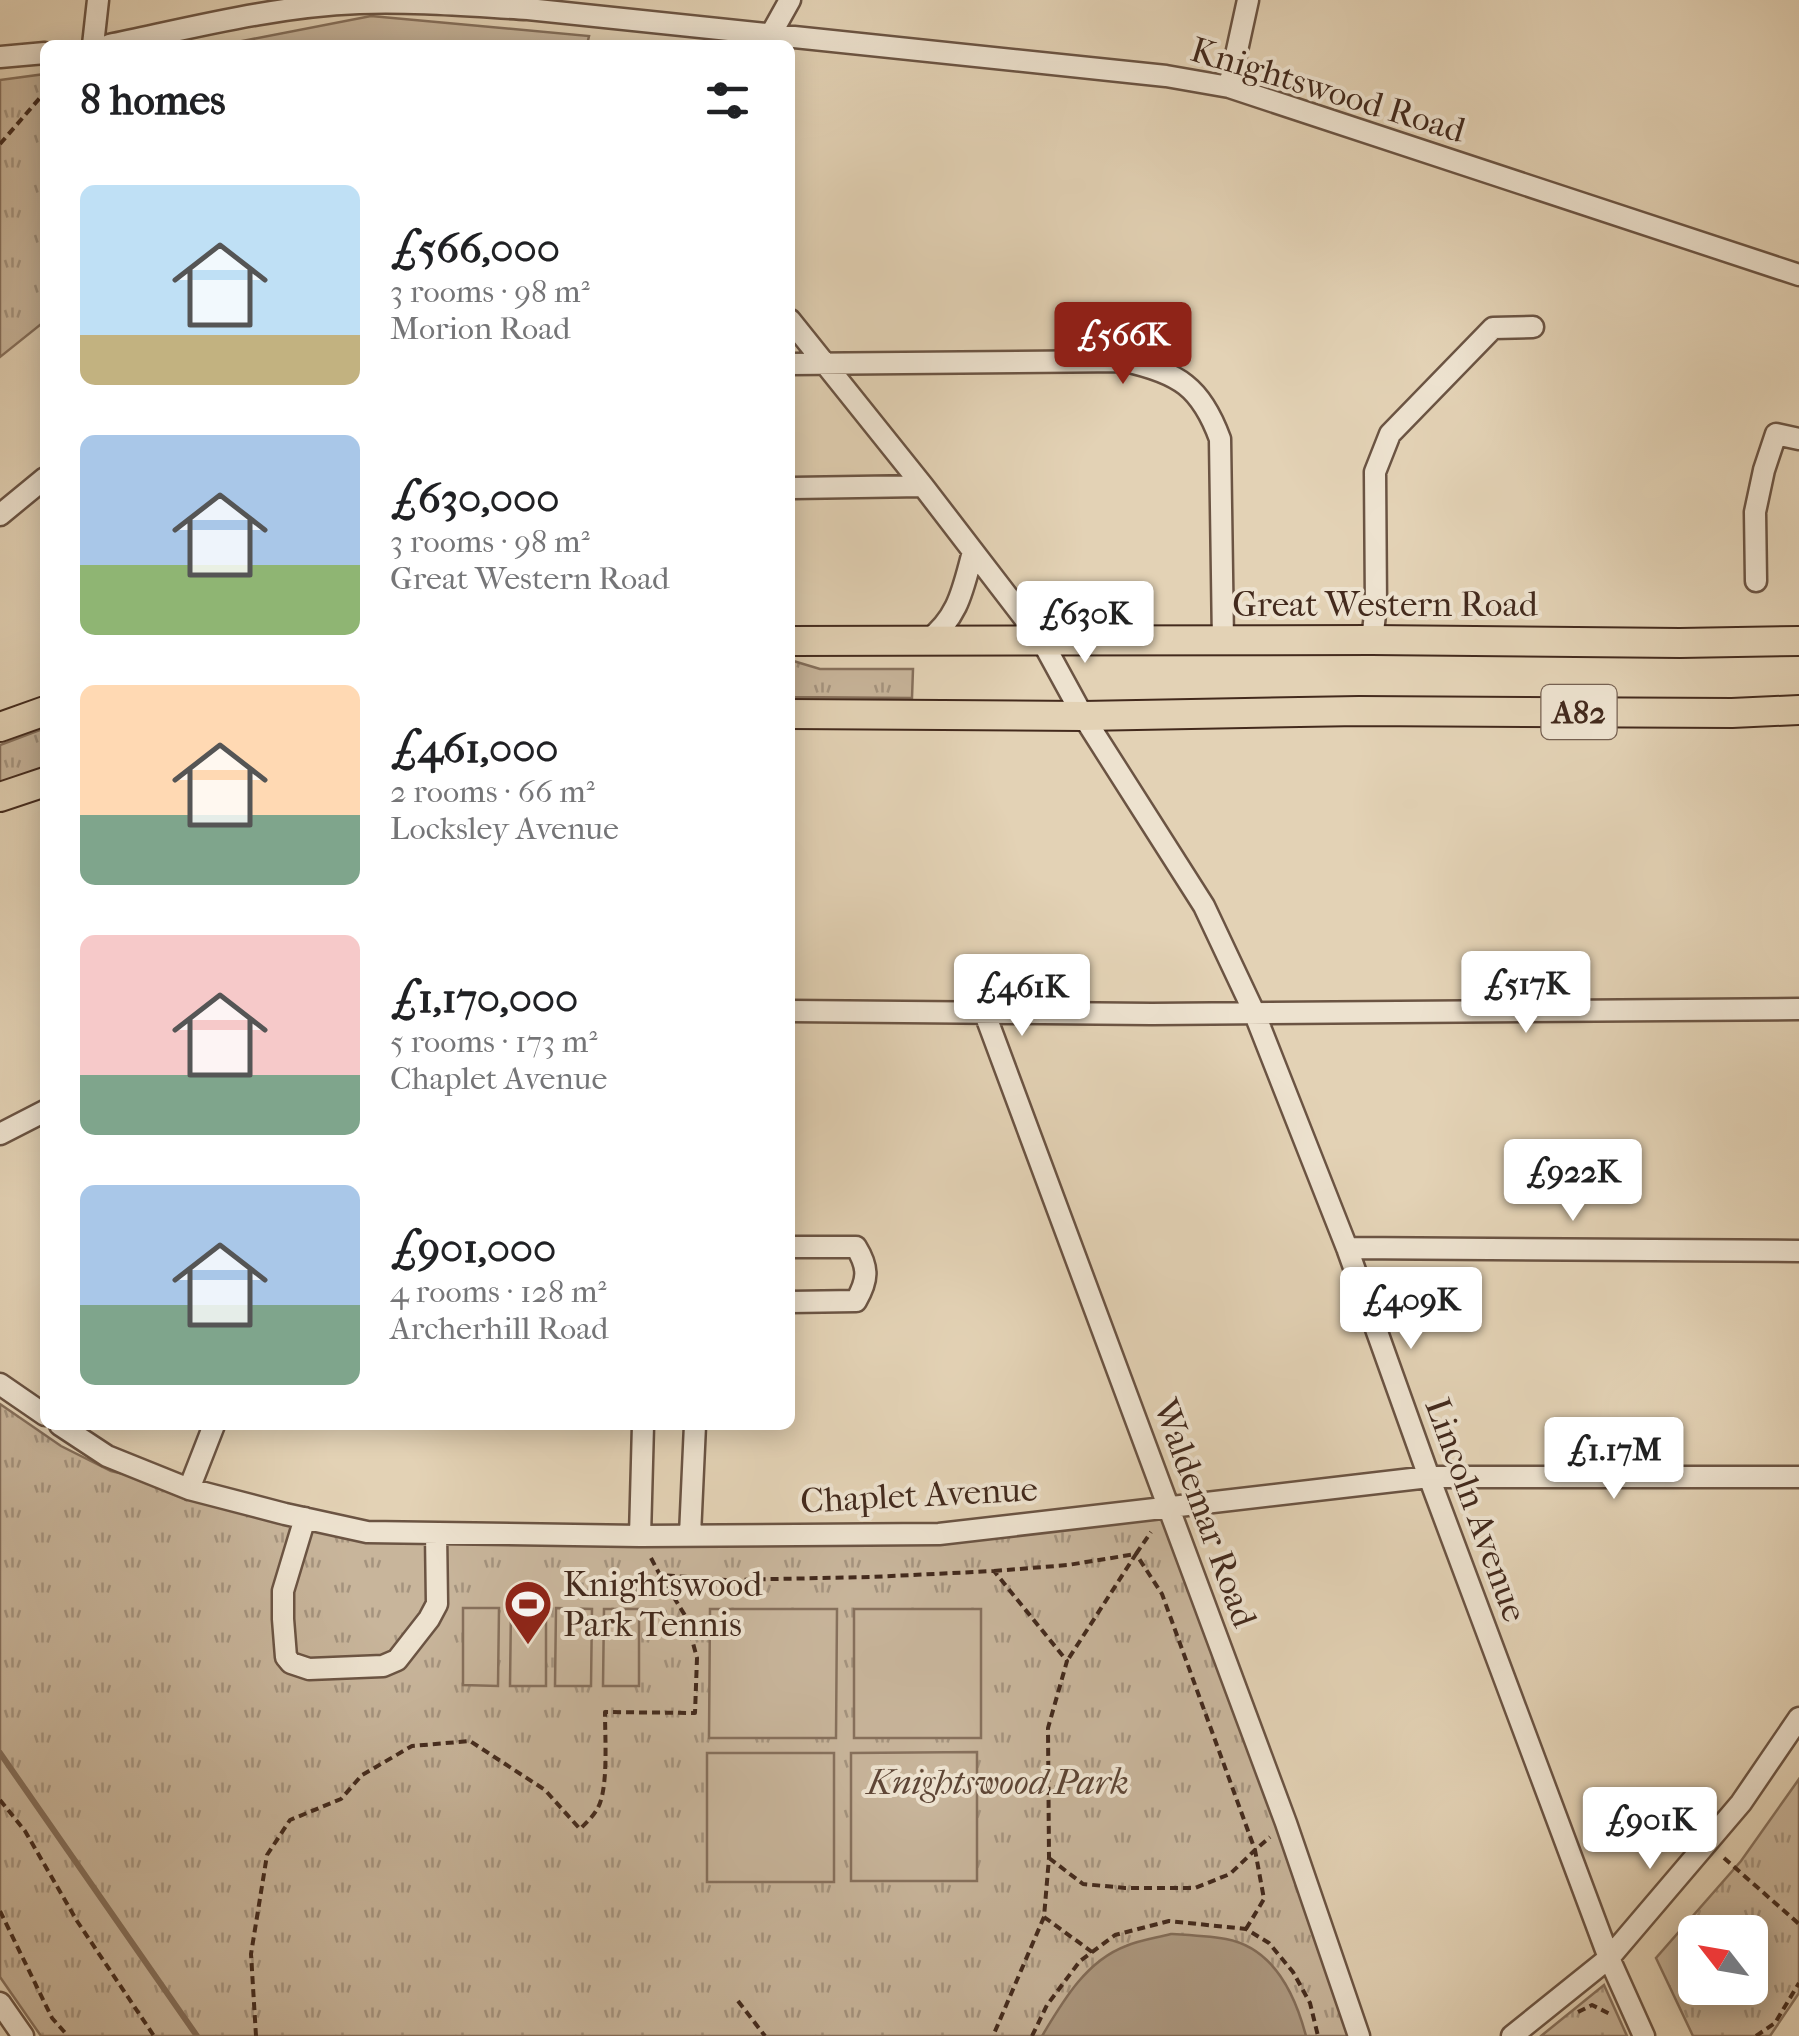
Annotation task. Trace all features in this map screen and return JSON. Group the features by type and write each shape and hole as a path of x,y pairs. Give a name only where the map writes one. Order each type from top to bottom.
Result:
{"main road":[{"name":"Great Western Road","path":"795,641 1799,641"},
{"name":"A82","path":"795,714 1084,716 1359,710 1732,714 1799,710"},
{"path":"0,727 40,714"},
{"path":"0,797 40,784"}],"street":[{"path":"94,40 98,0"},
{"path":"768,40 790,0"},
{"path":"1229,87 1248,0"},
{"name":"Knightswood Road","path":"133,40 227,20 357,3 426,3 531,5 768,40"},
{"name":"Knightswood Road","path":"795,42 1098,67 1229,87 1799,275"},
{"path":"0,57 40,53"},
{"name":"Lincoln Avenue","path":"795,326 1042,641 1084,716 1204,906 1254,1012 1348,1248 1428,1477 1609,1958 1644,2036"},
{"path":"1372,640 1376,606 1375,472 1390,434 1493,328 1533,327"},
{"path":"795,364 1125,362 1154,368 1178,379 1198,395 1220,440 1223,641"},
{"path":"1756,581 1755,512 1764,470 1776,434 1799,439"},
{"path":"0,514 40,483"},
{"path":"795,488 923,486"},
{"path":"927,641 952,615 973,552"},
{"path":"795,1011 985,1014 1799,1010"},
{"name":"Waldemar Road","path":"985,1014 1286,1823 1359,2036"},
{"path":"0,1134 40,1114"},
{"path":"795,1246 856,1248 865,1262 865,1286 856,1301 795,1302"},
{"path":"1348,1248 1799,1250"},
{"path":"0,1384 40,1412"},
{"name":"Chaplet Avenue","path":"68,1430 107,1456 189,1489 367,1532 640,1536 938,1534 1428,1477 1799,1478"},
{"path":"189,1489 212,1430"},
{"path":"640,1536 642,1430"},
{"path":"690,1535 695,1430"},
{"path":"305,1518 283,1591 286,1656 291,1662 309,1668 384,1666 398,1660 437,1604 436,1533"},
{"path":"1512,2036 1609,1958 1741,1804 1799,1718"},
{"path":"0,2003 23,2036"}],"path":[{"path":"0,144 40,98"},
{"path":"993,2036 1044,1917 1048,1728 1067,1660 1168,1507"},
{"path":"256,2036 251,1954 268,1855 290,1820 341,1799 362,1774 412,1746 470,1742 545,1790 580,1829 601,1801 606,1757 605,1712 695,1713 697,1658 686,1616 640,1536"},
{"path":"660,1574 727,1580 994,1571 1136,1554"},
{"path":"1136,1554 1162,1594 1255,1850 1264,1899 1246,1929"},
{"path":"994,1571 1067,1660"},
{"path":"0,1800 25,1831 77,1921 154,2036"},
{"path":"1048,1858 1084,1884 1195,1888 1230,1874 1286,1823"},
{"path":"1706,1844 1799,1924"},
{"path":"0,1911 52,2018 68,2036"},
{"path":"1044,1917 1092,1952"},
{"path":"1032,2036 1047,2004 1080,1961 1115,1935 1170,1920 1246,1929 1269,1942 1294,1972 1310,2002 1318,2036"},
{"path":"1756,2036 1776,2023 1799,1984"},
{"path":"738,2001 765,2036"},
{"path":"1575,2013 1592,2005 1608,2011 1619,2024"}],"green space":[{"path":"371,16 589,36 588,40 248,40"},
{"path":"40,75 40,325 0,357 0,80"},
{"path":"795,662 820,669 913,669 912,698 795,697"},
{"path":"40,730 40,770 0,786 0,745"},
{"name":"Knightswood Park","path":"0,1404 61,1446 111,1471 367,1532 939,1534 1168,1507 1359,2036 41,2036 0,1977"},
{"path":"463,1608 499,1608 498,1686 463,1685"},
{"name":"Knightswood Park Tennis","path":"511,1608 546,1608 546,1686 510,1686"},
{"path":"556,1608 592,1609 591,1686 555,1686"},
{"path":"604,1609 639,1609 639,1686 603,1686"},
{"path":"710,1609 837,1609 836,1738 709,1738"},
{"path":"854,1609 981,1609 981,1738 854,1738"},
{"path":"977,1752 977,1881 851,1881 851,1753"},
{"path":"707,1753 834,1753 834,1882 707,1882"},
{"path":"1799,1779 1799,1993 1770,2036 1693,2036 1678,2005 1768,2005 1768,1915 1694,1915 1741,1861"},
{"path":"1678,1933 1678,2004 1656,1958"},
{"path":"1604,1985 1627,2036 1541,2036"}],"shaded area":[{"path":"1171,1934 1226,1939 1257,1952 1289,1989 1306,2036 1042,2036 1077,1983 1099,1961 1131,1944"}],"waterway":[{"path":"0,1753 197,2036"}],"place":[{"name":"Knightswood Park Tennis","path":"528,1646"}]}
